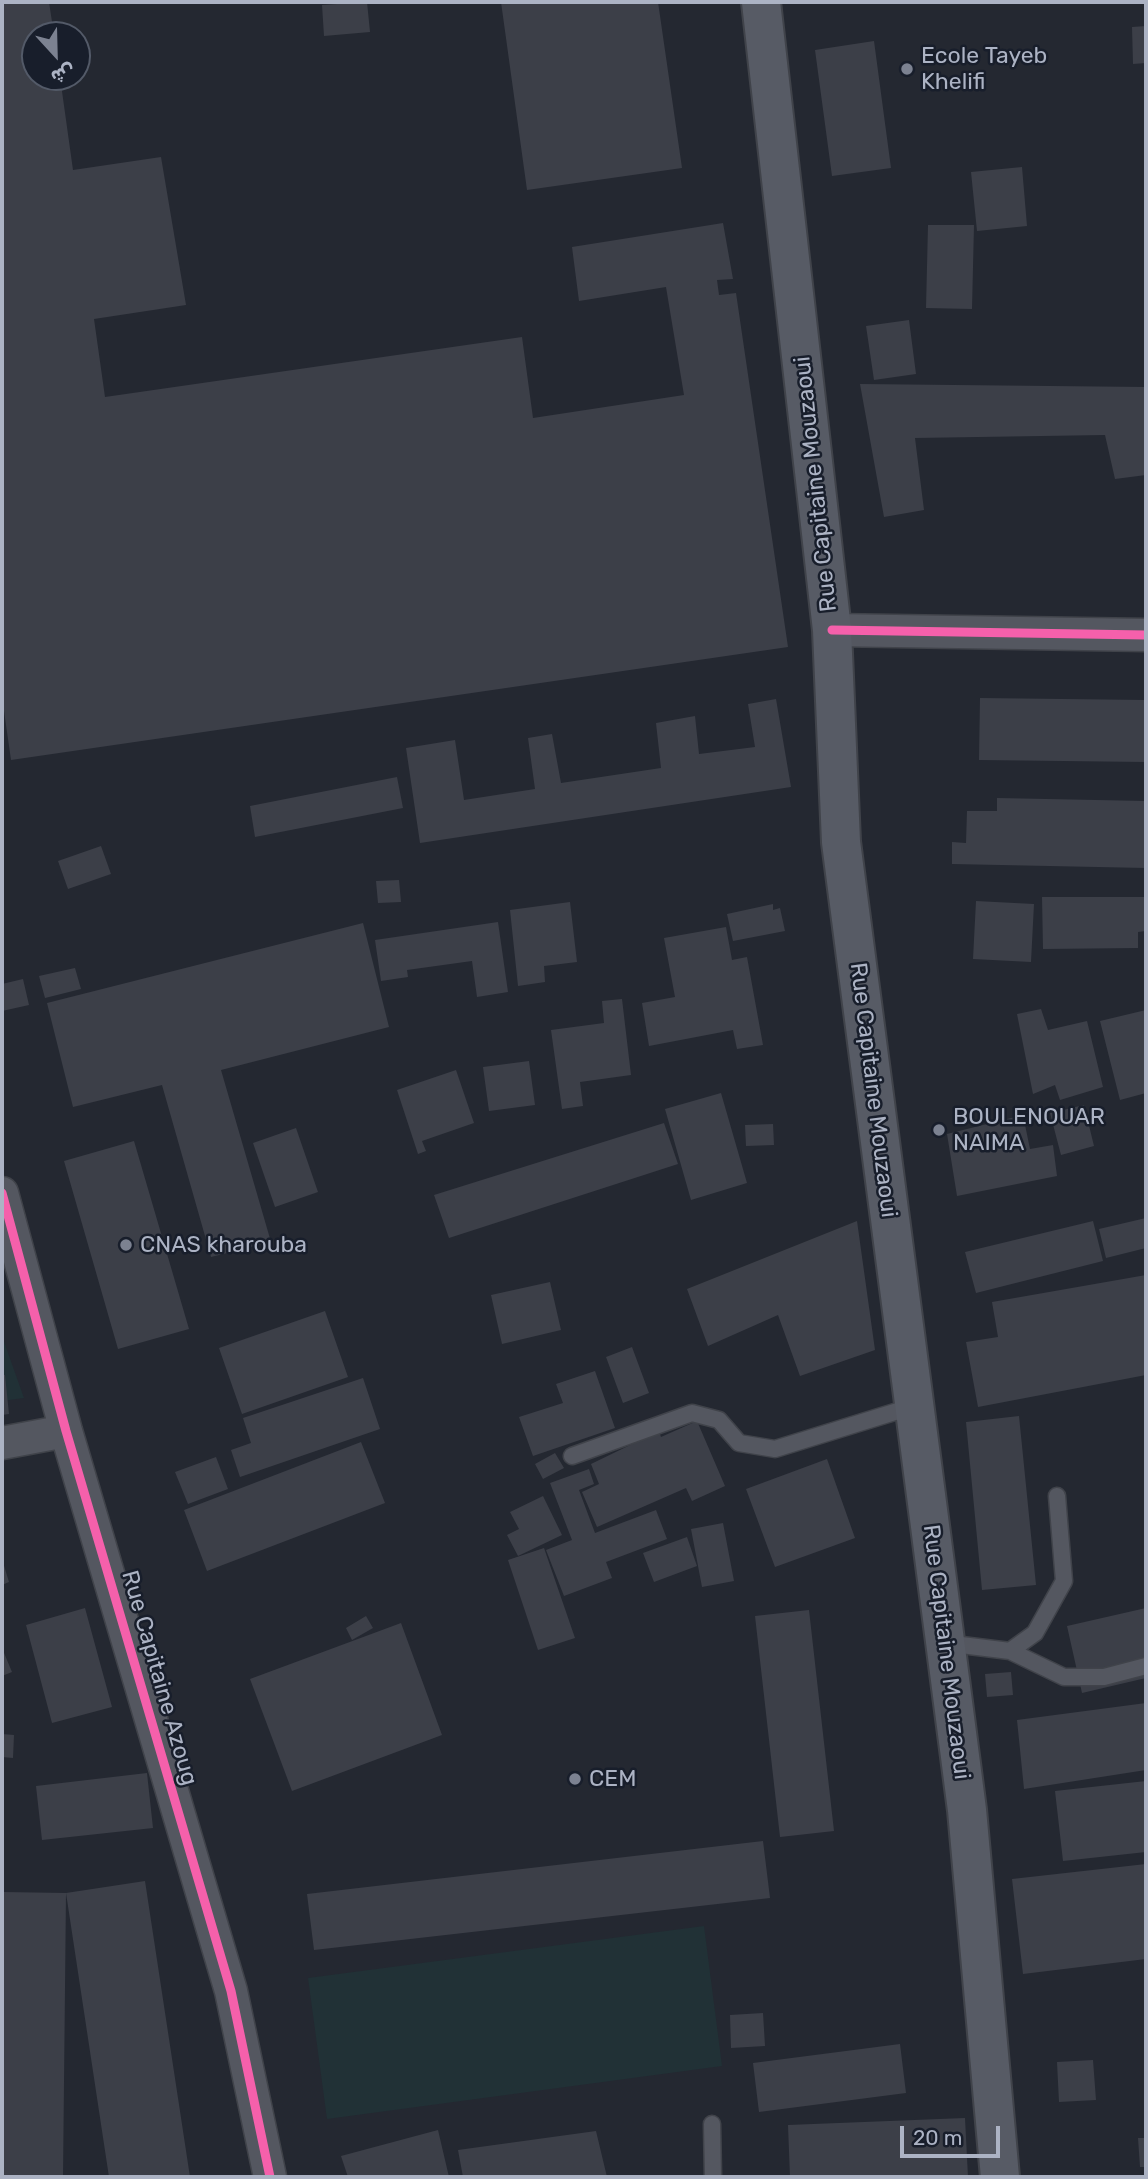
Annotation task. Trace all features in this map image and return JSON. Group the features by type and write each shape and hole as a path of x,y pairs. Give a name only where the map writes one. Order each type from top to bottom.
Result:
{"main road":[{"name":"Rue Capitaine Mouzaoui","path":"761,2 832,630 841,842 967,1810 1000,2177"}],"street":[{"path":"832,630 1146,635"},
{"name":"Rue Capitaine Azoug","path":"2,1193 66,1431 231,1991 270,2177"},
{"path":"2,1443 66,1431"}],"lane":[{"path":"572,1456 692,1413 719,1420 739,1443 775,1449 914,1406"},
{"path":"1010,1651 1035,1633 1064,1581 1057,1496"},
{"path":"945,1643 1010,1651 1064,1678 1104,1677 1146,1666"},
{"path":"712,2124 713,2177"}],"shaded area":[{"path":"2,1336 24,1398 2,1401"},
{"path":"704,1926 722,2066 327,2119 308,1978"}],"building":[{"path":"2,2 49,2 52,21 21,21 21,91 62,91 73,170 161,157 186,305 94,319 105,397 522,337 533,418 684,395 666,287 579,301 572,247 723,223 733,279 717,280 719,295 736,293 788,647 11,760 2,697"},
{"path":"367,2 370,32 324,36 322,5"},
{"path":"501,2 658,2 682,168 527,190"},
{"path":"1146,26 1146,63 1133,64 1132,27"},
{"path":"874,41 891,168 832,176 815,50"},
{"path":"1022,167 1027,226 977,231 971,172"},
{"path":"928,225 974,225 972,309 926,308"},
{"path":"909,320 916,374 874,380 866,326"},
{"path":"860,384 1146,387 1146,475 1115,479 1105,435 915,438 924,510 884,517"},
{"path":"980,698 1146,700 1146,762 979,760"},
{"path":"776,699 791,787 420,843 406,748 455,740 464,800 535,789 528,738 552,734 561,783 661,768 656,723 695,716 699,754 755,747 748,704"},
{"path":"397,777 403,808 255,837 250,806"},
{"path":"997,798 1146,801 1146,868 952,864 952,842 966,843 967,811 997,811"},
{"path":"101,846 111,874 68,889 58,861"},
{"path":"399,880 401,902 378,903 376,881"},
{"path":"1042,897 1146,897 1146,931 1138,932 1138,948 1043,949"},
{"path":"976,901 1034,904 1031,962 973,959"},
{"path":"570,902 577,962 544,966 545,982 518,986 510,910"},
{"path":"773,904 773,910 780,908 785,931 733,941 727,914"},
{"path":"498,922 508,992 477,997 472,961 407,970 408,977 381,981 375,940"},
{"path":"363,923 389,1027 221,1070 271,1242 211,1257 162,1085 73,1107 47,1003"},
{"path":"726,927 732,960 747,957 763,1045 737,1049 733,1030 649,1046 642,1003 675,997 664,938"},
{"path":"75,968 81,989 45,998 39,976"},
{"path":"23,979 29,1005 2,1011 2,984"},
{"path":"622,999 631,1075 580,1082 583,1106 562,1109 551,1030 604,1023 602,1001"},
{"path":"1041,1009 1048,1030 1087,1021 1103,1087 1060,1100 1055,1085 1033,1094 1017,1014"},
{"path":"1146,1010 1146,1093 1120,1100 1100,1021"},
{"path":"529,1061 535,1105 489,1111 483,1067"},
{"path":"456,1070 474,1123 422,1141 426,1151 418,1154 397,1090"},
{"path":"721,1093 747,1183 691,1200 665,1109"},
{"path":"1084,1105 1094,1146 1061,1155 1050,1113"},
{"path":"1023,1115 1030,1149 1053,1145 1057,1176 957,1196 947,1134"},
{"path":"664,1123 678,1164 449,1238 434,1195"},
{"path":"773,1124 774,1145 746,1146 745,1125"},
{"path":"296,1128 318,1192 275,1207 253,1143"},
{"name":"CNAS kharouba","path":"134,1141 189,1329 118,1349 64,1161"},
{"path":"1146,1218 1146,1248 1106,1258 1099,1229"},
{"path":"857,1221 875,1350 800,1376 778,1315 708,1346 687,1289"},
{"path":"1093,1221 1103,1261 976,1293 965,1252"},
{"path":"1146,1275 1146,1375 978,1407 966,1342 998,1337 992,1302"},
{"path":"550,1282 561,1330 502,1344 491,1295"},
{"path":"325,1311 348,1377 242,1414 219,1348"},
{"path":"632,1347 649,1393 623,1403 606,1357"},
{"path":"595,1371 615,1428 533,1456 519,1417 563,1403 556,1384"},
{"path":"2,1375 5,1375 9,1414 2,1415"},
{"path":"363,1378 380,1429 240,1477 231,1450 251,1443 243,1418"},
{"path":"1019,1416 1036,1585 982,1590 966,1422"},
{"path":"697,1421 725,1486 692,1501 686,1488 597,1527 582,1492 599,1484 591,1464 659,1431 661,1437"},
{"path":"361,1442 385,1503 207,1571 184,1510"},
{"path":"555,1453 564,1468 543,1479 535,1464"},
{"path":"216,1457 228,1489 188,1504 175,1472"},
{"path":"827,1459 855,1538 775,1567 746,1489"},
{"path":"589,1469 594,1484 579,1490 595,1533 656,1510 667,1539 606,1562 612,1578 564,1596 546,1550 572,1540 550,1483"},
{"path":"543,1496 562,1535 518,1556 507,1535 519,1529 510,1512"},
{"path":"723,1523 734,1581 702,1587 691,1529"},
{"path":"687,1537 697,1566 654,1582 643,1553"},
{"path":"544,1548 575,1638 538,1650 508,1560"},
{"path":"2,1559 9,1582 2,1585"},
{"path":"85,1608 112,1707 52,1723 26,1625"},
{"path":"1146,1608 1146,1678 1082,1693 1067,1626"},
{"path":"809,1610 834,1831 780,1837 755,1616"},
{"path":"366,1616 373,1628 352,1640 346,1628"},
{"path":"401,1623 442,1735 292,1791 250,1679"},
{"path":"2,1648 12,1672 2,1676"},
{"path":"1011,1672 1013,1695 987,1697 985,1674"},
{"path":"1146,1703 1146,1770 1024,1789 1017,1720"},
{"path":"2,1734 14,1735 13,1758 2,1757"},
{"path":"147,1773 153,1828 42,1840 36,1786"},
{"path":"1146,1781 1146,1852 1063,1861 1055,1791"},
{"path":"763,1841 770,1898 314,1950 307,1894"},
{"path":"1146,1864 1146,1959 1023,1974 1012,1879"},
{"path":"145,1881 190,2177 109,2177 66,1893"},
{"path":"3,1892 66,1893 63,2177 2,2177"},
{"path":"763,2013 765,2046 731,2048 730,2015"},
{"path":"900,2044 906,2093 759,2112 753,2063"},
{"path":"1093,2060 1096,2100 1059,2102 1057,2062"},
{"path":"965,2118 968,2177 790,2177 788,2125"},
{"path":"438,2130 449,2177 348,2177 341,2156"},
{"path":"596,2131 607,2177 463,2177 458,2150"},
{"path":"1138,2138 1146,2138 1146,2167 1140,2167"}],"cycle path":[{"path":"832,630 1146,635"},
{"path":"2,1193 66,1431 231,1991 270,2177"}],"place":[{"name":"Ecole Tayeb Khelifi","path":"907,69"},
{"name":"BOULENOUAR NAIMA","path":"939,1130"},
{"name":"CNAS kharouba","path":"126,1245"},
{"name":"CEM","path":"575,1779"}]}
